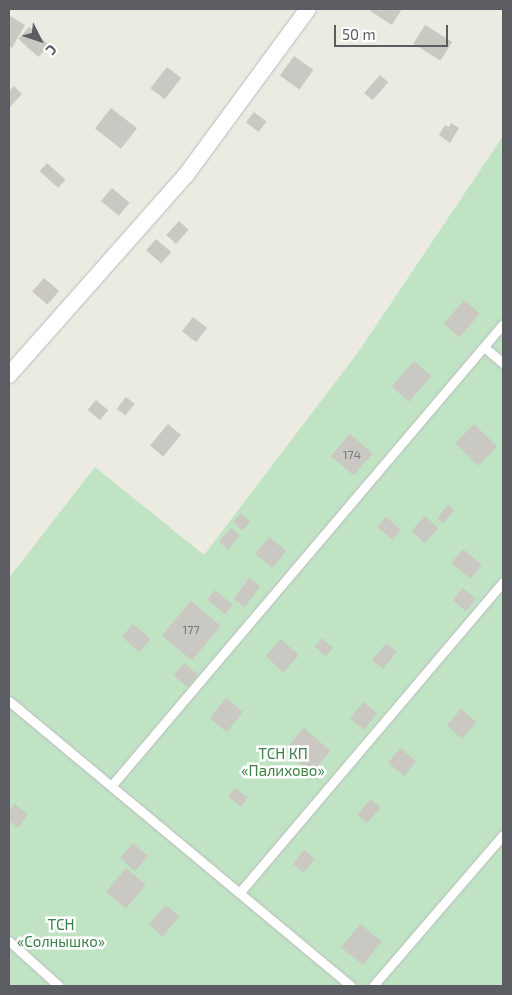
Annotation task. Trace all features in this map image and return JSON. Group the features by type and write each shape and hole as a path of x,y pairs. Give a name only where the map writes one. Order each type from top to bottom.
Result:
{"street":[{"path":"9,375 186,175 308,9"}],"lane":[{"path":"112,785 503,324"},
{"path":"484,347 503,363"},
{"path":"240,892 503,582"},
{"path":"9,701 112,785 350,986"},
{"path":"374,986 503,835"},
{"path":"9,941 59,986"}],"green space":[{"name":"ТСН КП «Палихово»","path":"503,136 503,986 9,986 9,578 95,467 204,555 359,351"}],"building":[{"path":"371,9 402,9 392,25 370,11"},
{"path":"9,15 25,25 12,48 9,46"},
{"path":"425,25 452,42 440,61 413,44"},
{"path":"29,27 49,45 38,57 18,39"},
{"path":"294,56 313,70 299,90 280,75"},
{"path":"167,67 181,78 165,99 150,88"},
{"path":"380,75 388,82 373,100 364,93"},
{"path":"14,86 22,94 9,108 9,91"},
{"path":"111,108 137,128 121,149 95,128"},
{"path":"254,112 267,122 259,132 246,122"},
{"path":"451,123 459,128 450,143 439,135 445,125 449,127"},
{"path":"47,163 66,180 58,188 40,171"},
{"path":"112,188 130,203 119,216 101,201"},
{"path":"179,221 189,230 176,244 166,235"},
{"path":"156,239 171,252 161,263 146,250"},
{"path":"44,278 59,291 47,305 32,292"},
{"path":"464,300 480,314 460,337 444,323"},
{"path":"193,317 207,328 196,342 182,331"},
{"path":"414,361 431,376 409,402 392,387"},
{"path":"126,397 135,404 125,416 117,409"},
{"path":"96,400 108,410 100,420 88,410"},
{"path":"168,424 181,435 163,456 150,445"},
{"path":"474,424 497,446 478,466 455,443"},
{"path":"350,434 373,454 354,476 331,456"},
{"path":"448,505 454,510 443,523 437,518"},
{"path":"241,513 251,522 243,531 233,522"},
{"path":"425,516 438,528 425,543 411,531"},
{"path":"386,517 401,530 393,540 377,527"},
{"path":"231,528 240,536 228,549 219,541"},
{"path":"269,537 286,551 272,568 255,554"},
{"path":"463,549 482,565 471,579 451,563"},
{"path":"249,578 260,586 245,607 234,599"},
{"path":"463,588 476,599 466,611 453,600"},
{"path":"215,590 233,605 225,614 207,599"},
{"path":"191,601 221,626 192,661 162,635"},
{"path":"133,624 150,639 139,652 122,637"},
{"path":"322,638 333,648 326,656 315,646"},
{"path":"281,639 299,655 283,672 266,656"},
{"path":"386,643 397,652 383,669 372,660"},
{"path":"184,663 198,675 187,687 174,675"},
{"path":"226,698 243,712 227,732 210,718"},
{"path":"363,702 377,713 364,730 350,719"},
{"path":"461,709 476,722 462,739 447,726"},
{"path":"304,728 330,751 311,774 284,751"},
{"path":"400,748 416,761 404,776 388,763"},
{"path":"235,788 248,798 241,807 228,797"},
{"path":"371,799 381,808 367,823 357,815"},
{"path":"15,804 28,815 18,828 9,820 9,811"},
{"path":"133,843 148,856 135,871 120,858"},
{"path":"304,850 315,859 304,873 293,864"},
{"path":"126,868 146,885 126,908 106,892"},
{"path":"166,905 180,917 163,936 149,925"},
{"path":"360,924 382,942 363,965 341,947"}],"park label":[{"name":"ТСН «Солнышко»","path":"61,932"}]}
